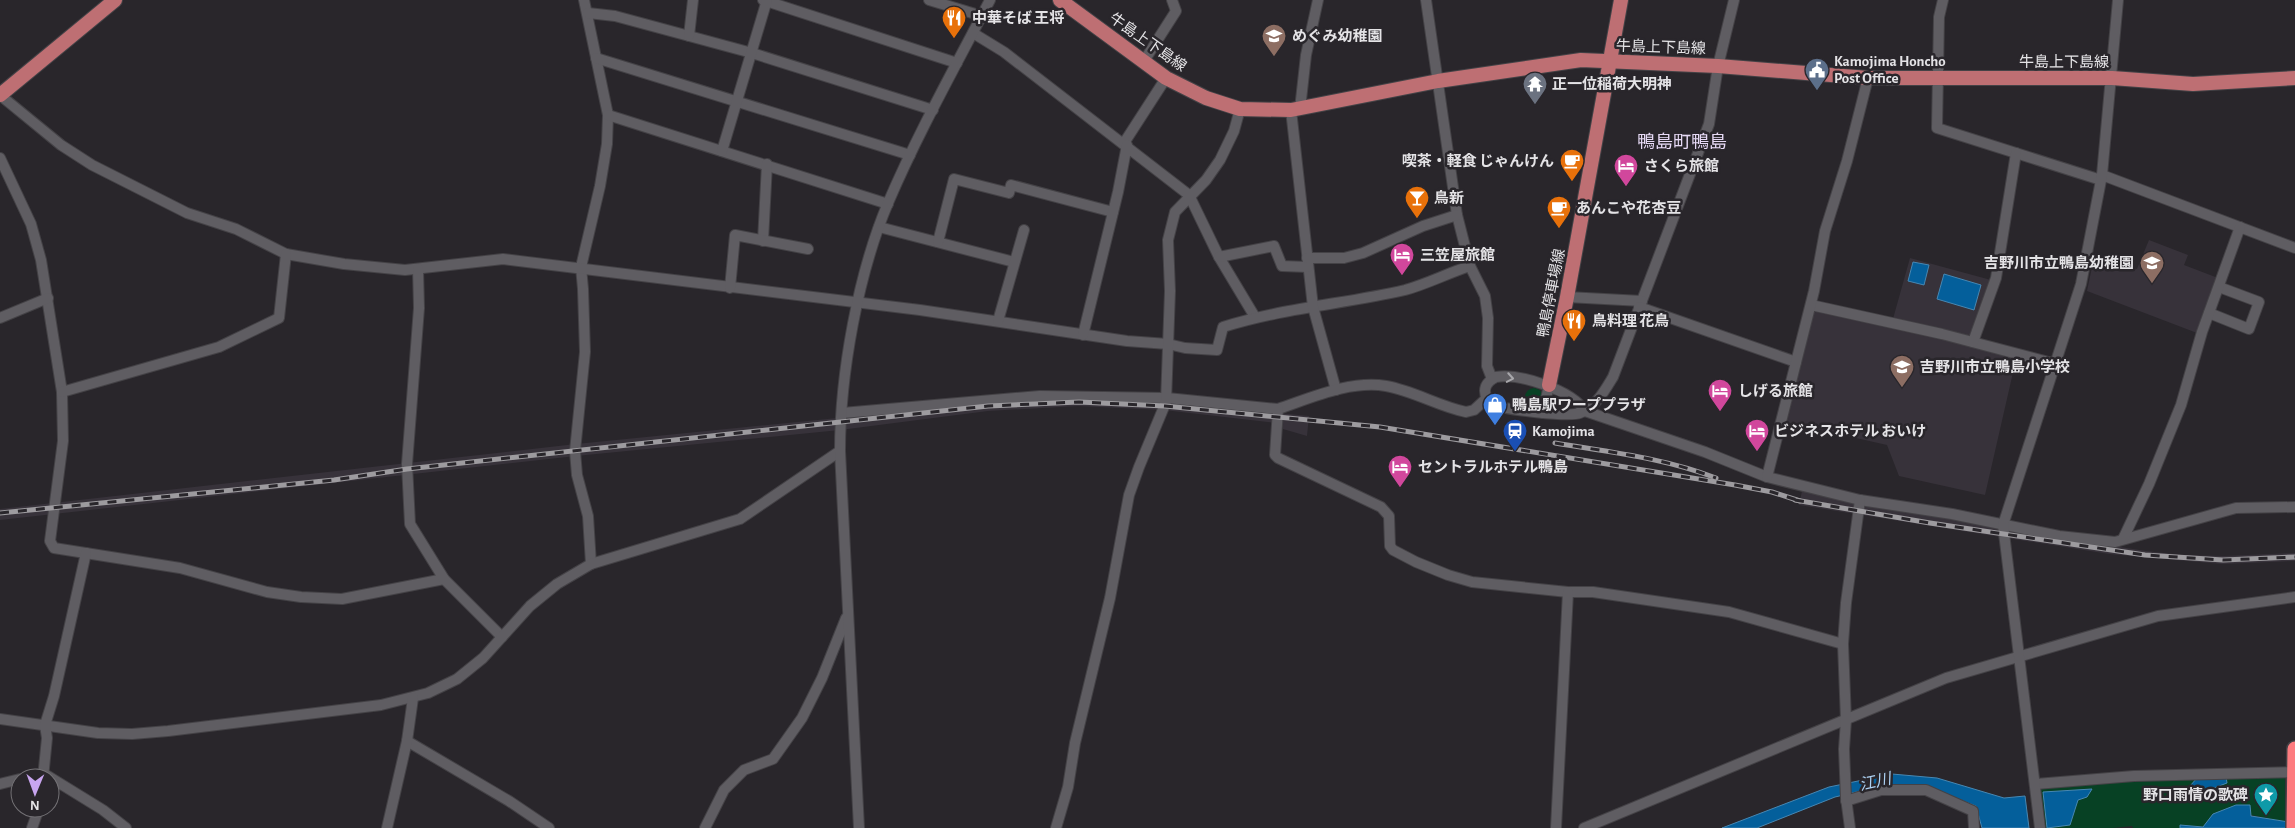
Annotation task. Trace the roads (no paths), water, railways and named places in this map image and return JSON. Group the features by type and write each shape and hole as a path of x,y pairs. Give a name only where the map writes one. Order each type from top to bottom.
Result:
{"highway":[{"path":"2294,825 2295,749"}],"main road":[{"path":"0,95 115,0"},
{"name":"牛島上下島線","path":"1060,0 1166,78 1206,98 1240,109 1295,109 1438,81 1581,60 1718,66 1868,78 2112,78 2193,84 2295,78"},
{"name":"鴨島停車場線","path":"1549,385 1567,297 1621,0"}],"street":[{"path":"584,0 608,115 607,144 600,186 581,267 585,352 575,451 577,475 588,516 591,564"},
{"path":"689,36 692,0"},
{"path":"722,151 766,0 957,63"},
{"path":"929,0 982,16"},
{"path":"859,828 840,451 842,413 857,302 888,204 910,155 990,0"},
{"path":"1144,61 1176,11 1172,0"},
{"path":"1318,0 1295,109 1313,307 1336,390"},
{"path":"1426,0 1457,216 1470,266 1485,296 1488,318 1487,366 1492,379"},
{"path":"1734,0 1718,66 1709,124 1613,377 1597,401 1585,411 1578,414 1543,413 1496,406 1487,398 1486,387 1492,379 1500,376 1549,385 1580,404 1585,411 1705,452 1767,477 1860,500 1952,514 2059,536 2115,542 2236,508 2295,507"},
{"path":"1944,0 1939,17 1936,78 1937,128 2101,178 2295,248"},
{"path":"2040,828 2003,525 2081,284 2101,178 2118,0"},
{"path":"588,13 615,16 752,53 933,110"},
{"path":"973,33 1004,52 1189,195 1219,258 1255,317"},
{"path":"596,58 910,155"},
{"path":"1083,334 1113,212 1125,144 1166,78"},
{"path":"1767,477 1811,305 1825,231 1847,161 1868,78"},
{"path":"0,95 61,146 92,165 187,213 236,228 286,254 344,264 418,269 468,261 503,259 857,302 1168,344 1185,348 1217,350 1224,327 1255,317 1407,289 1470,266"},
{"path":"1056,828 1068,787 1075,743 1110,598 1129,495 1167,398 1170,291 1168,240 1175,212 1189,195 1206,180 1220,160 1234,131 1240,109"},
{"path":"608,115 888,204"},
{"path":"1973,342 1996,278 2016,153"},
{"path":"0,158 31,224 48,298 62,392 63,441 50,544 54,548 180,568 267,592 301,597 342,599 444,579"},
{"path":"763,241 767,164"},
{"path":"938,242 954,179 1009,193 1011,184 1113,212"},
{"path":"1219,258 1274,246 1282,266 1344,258 1363,254 1423,226 1457,216"},
{"path":"880,227 1014,262"},
{"path":"2123,539 2149,484 2181,405 2209,313 2240,227"},
{"path":"998,322 1024,230"},
{"path":"730,288 735,236 808,249"},
{"path":"62,392 219,347 279,318 286,254"},
{"path":"418,269 419,308 407,464 410,524 444,579 502,637"},
{"path":"2209,313 2249,329 2259,302 2218,287"},
{"path":"1567,297 1641,304 1796,362"},
{"path":"0,318 48,298"},
{"path":"1811,305 1973,342 2056,364"},
{"path":"842,413 1040,396 1167,398 1278,409 1336,390 1363,385 1385,386 1466,412 1474,410 1487,398"},
{"path":"1543,413 1549,385"},
{"path":"1278,409 1275,455 1278,458 1381,507 1389,516 1390,546 1398,554 1448,575 1472,582 1568,592 1593,592 1729,612 1843,644"},
{"path":"0,720 98,733 132,734 381,705 413,698 457,679 483,658 530,606 557,584 591,564 740,519 840,451"},
{"path":"1850,828 1845,777 1846,720 1843,644 1847,593 1860,500"},
{"path":"44,768 47,738 45,725 54,696 86,553"},
{"path":"1556,828 1568,592"},
{"path":"1584,828 1946,678 2158,616 2295,597"},
{"path":"705,828 724,790 744,770 773,759 802,718 822,678 848,613"},
{"path":"387,828 407,741 413,698"},
{"path":"407,741 508,801 549,828"},
{"path":"2036,784 2134,776 2294,781"},
{"path":"60,786 103,810 126,828"},
{"path":"1846,799 1881,790 1926,790 1973,812 1974,828"}],"water":[{"path":"1913,262 1929,265 1924,285 1908,281"},
{"path":"1944,274 1981,285 1974,310 1937,299"},
{"name":"江川","path":"1892,774 1937,778 2004,798 2025,796 2029,828 1982,828 1976,806 1923,786 1886,785 1835,797 1757,828 1722,828 1829,787"},
{"path":"2226,777 2227,783 2206,791 2203,800 2189,798 2190,786 2197,778"},
{"path":"2092,789 2087,797 2078,800 2070,825 2047,828 2043,792"},
{"path":"2236,805 2250,805 2251,816 2295,823 2295,828 2180,828 2180,825 2203,827 2213,814"}],"railway":[{"path":"0,513 334,480 407,469 988,406 1079,402 1165,406 1380,427 1735,485 1772,492 1800,501"},
{"path":"1555,443 1677,465 1716,478"},
{"path":"1795,500 1930,523 2145,555 2223,560 2295,557"}],"place":[{"name":"中華そば 王将","path":"954,39"},
{"name":"めぐみ幼稚園","path":"1274,57"},
{"name":"Kamojima Honcho Post Office","path":"1817,91"},
{"name":"正一位稲荷大明神","path":"1535,105"},
{"name":"喫茶・軽食 じゃんけん","path":"1572,182"},
{"name":"さくら旅館","path":"1626,187"},
{"name":"鳥新","path":"1417,219"},
{"name":"あんこや花杏豆","path":"1559,229"},
{"name":"三笠屋旅館","path":"1402,276"},
{"name":"吉野川市立鴨島幼稚園","path":"2152,284"},
{"name":"鳥料理 花鳥","path":"1574,342"},
{"name":"吉野川市立鴨島小学校","path":"1902,388"},
{"name":"しげる旅館","path":"1720,412"},
{"name":"鴨島駅ワーププラザ","path":"1495,426"},
{"name":"Kamojima","path":"1515,452"},
{"name":"ビジネスホテル おいけ","path":"1757,452"},
{"name":"セントラルホテル鴨島","path":"1400,488"},
{"name":"野口雨情の歌碑","path":"2266,816"}],"district":[{"name":"鴨島町鴨島","path":"1682,142"}]}
